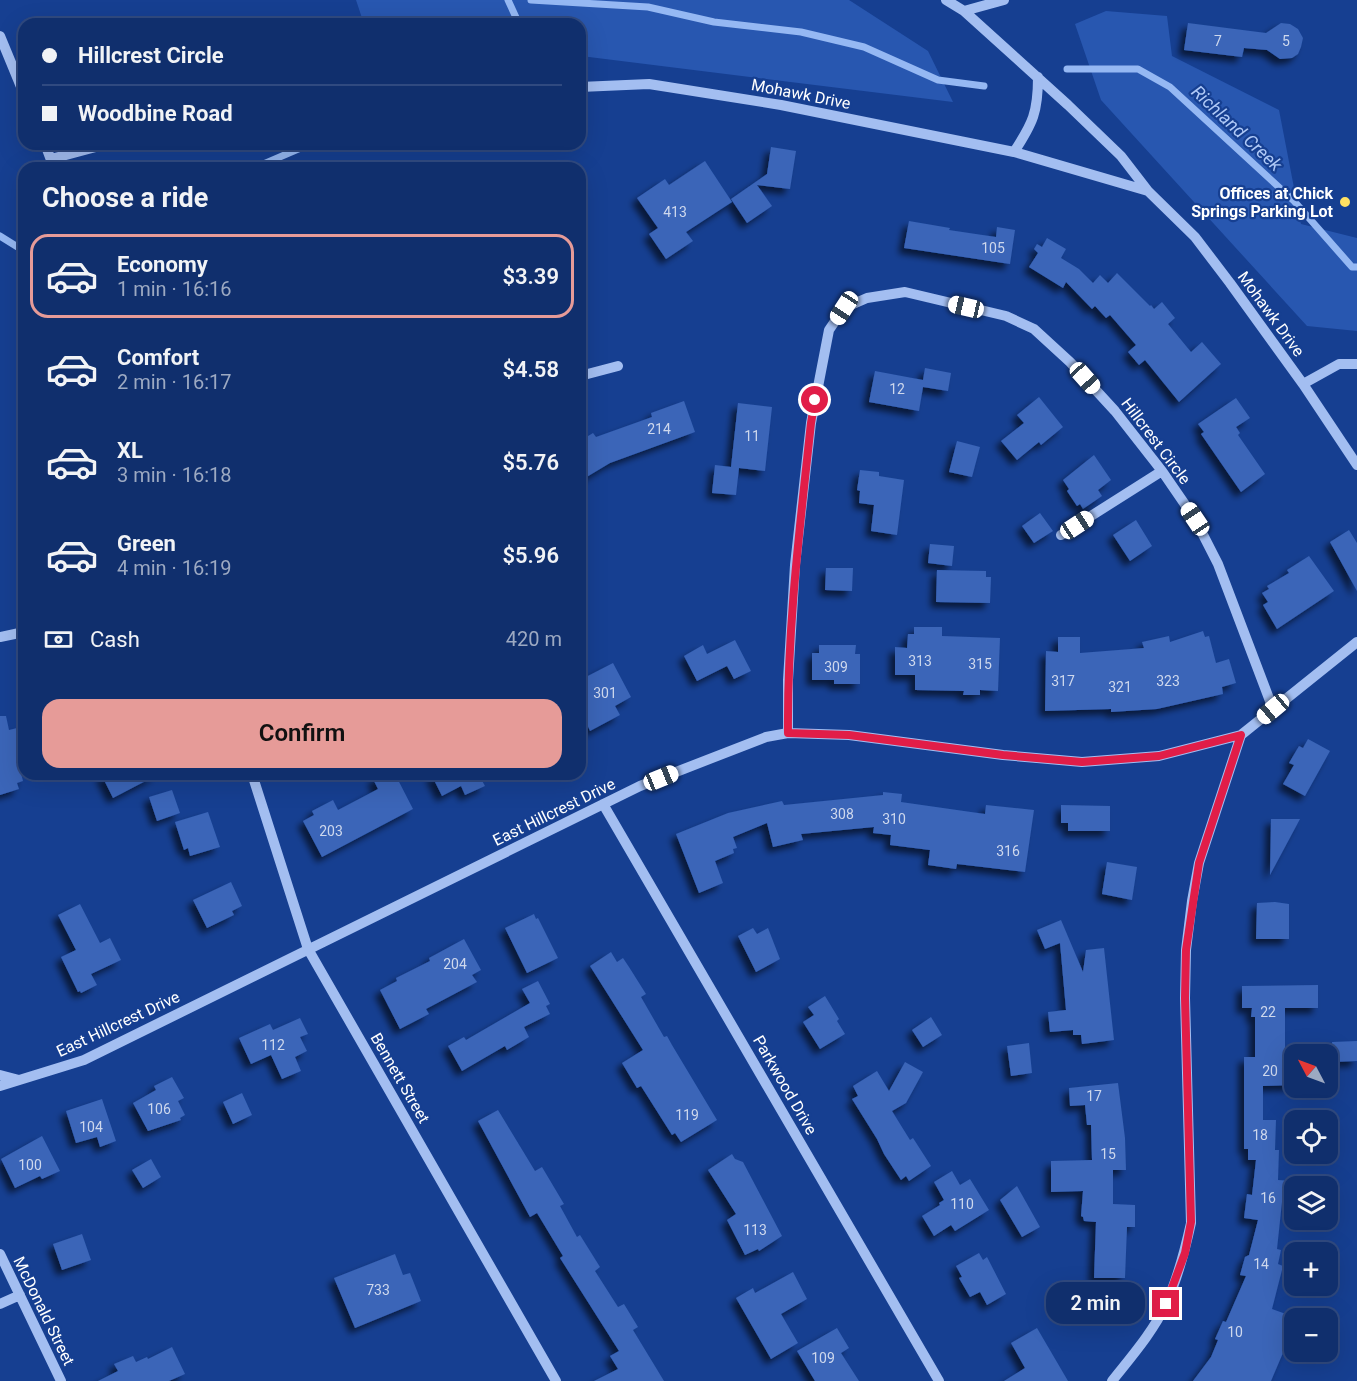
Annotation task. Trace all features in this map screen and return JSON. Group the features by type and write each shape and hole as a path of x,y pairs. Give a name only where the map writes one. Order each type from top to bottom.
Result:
{"street":[{"name":"Mohawk Drive","path":"945,0 964,11 1038,77 1121,156 1148,191 1195,237 1303,384 1357,465"},
{"path":"964,11 1004,0"},
{"path":"0,36 18,80"},
{"path":"1014,152 1036,113 1038,77"},
{"name":"Mohawk Drive","path":"586,87 660,85 789,106 1014,152 1148,191"},
{"path":"58,162 91,150"},
{"name":"Hillcrest Circle","path":"788,733 788,680 795,565 811,423 829,330 844,308 867,298 905,292 1006,316 1034,329 1071,362 1093,386 1162,471 1195,519 1218,564 1273,709"},
{"path":"1303,384 1339,364 1357,364"},
{"path":"586,374 618,366"},
{"path":"1061,535 1162,471"},
{"path":"0,637 18,633"},
{"name":"East Hillcrest Drive","path":"0,1086 84,1060 640,786 766,737 788,733 849,735 1003,755 1082,762 1159,756 1241,735 1357,642"},
{"path":"1112,1381 1153,1328 1166,1304 1185,1253 1191,1222 1185,998 1186,950 1199,863 1241,735"},
{"name":"Bennett Street","path":"254,780 308,950 556,1381"},
{"name":"Parkwood Drive","path":"603,804 939,1381"},
{"path":"0,1075 20,1080"},
{"name":"McDonald Street","path":"0,1254 61,1381"},
{"path":"0,1304 20,1295"}],"shaded area":[{"path":"356,0 849,0 928,51 953,102 586,57 586,18 362,18"},
{"path":"1106,11 1167,16 1172,56 1279,110 1301,224 1357,238 1357,331 1307,326 1101,100 1075,24"}],"building":[{"path":"1188,23 1266,33 1281,23 1290,24 1298,29 1303,38 1298,54 1292,58 1280,59 1267,50 1244,48 1242,57 1184,50"},
{"path":"771,147 796,151 790,189 757,185 772,206 747,223 731,199 767,174"},
{"path":"705,161 732,202 686,232 693,241 666,259 649,234 658,228 637,198 665,179 669,185"},
{"path":"909,221 996,237 997,227 1015,230 1010,264 904,248"},
{"path":"1047,238 1066,249 1061,258 1079,269 1093,283 1100,275 1108,283 1117,273 1154,309 1162,302 1175,318 1168,324 1191,352 1202,342 1221,364 1179,402 1145,360 1139,365 1128,352 1136,345 1110,315 1106,318 1095,306 1092,309 1066,282 1063,288 1029,267 1038,253 1034,249 1037,244 1042,247"},
{"path":"925,368 951,373 948,391 923,387 919,411 869,402 875,371 923,380"},
{"path":"1039,397 1063,427 1041,445 1039,442 1017,460 1001,441 1024,423 1017,415"},
{"path":"1236,398 1250,418 1236,427 1240,433 1238,435 1265,474 1241,492 1201,434 1204,432 1198,424"},
{"path":"684,401 695,432 610,463 586,477 586,437 593,433 596,437 652,417 651,413"},
{"path":"738,403 772,407 765,471 739,468 736,495 712,493 715,465 731,467"},
{"path":"957,441 980,447 972,477 949,472"},
{"path":"1094,455 1111,480 1098,490 1102,496 1083,509 1080,504 1077,506 1063,480"},
{"path":"860,470 879,472 879,476 904,480 897,535 871,531 874,505 859,503 860,491 857,490"},
{"path":"1040,513 1053,531 1034,543 1022,526"},
{"path":"1136,520 1152,546 1130,561 1113,535"},
{"path":"1349,530 1357,543 1357,591 1330,542"},
{"path":"930,544 954,546 952,566 928,563"},
{"path":"1309,556 1334,591 1277,629 1263,605 1268,602 1262,593 1269,589 1267,586 1289,573 1287,570"},
{"path":"826,568 853,568 852,591 825,590"},
{"path":"937,570 986,571 986,577 991,577 990,603 936,602"},
{"path":"914,627 942,627 942,636 1000,638 998,691 980,690 980,695 963,695 964,691 915,690 915,675 895,675 895,647 907,648 908,634 914,634"},
{"path":"1203,631 1205,637 1209,636 1216,663 1229,659 1236,683 1222,687 1223,694 1157,709 1111,712 1111,709 1045,711 1046,651 1058,652 1058,637 1080,637 1080,653 1144,648 1142,642 1169,636 1170,642"},
{"path":"735,640 751,671 734,679 727,666 697,681 684,656 703,645 707,654"},
{"path":"819,645 856,645 855,654 860,654 860,684 834,684 834,680 812,680 812,653 819,653"},
{"path":"613,663 631,697 615,706 620,715 590,731 586,722 586,677"},
{"path":"0,716 6,716 9,730 18,728 18,752 16,753 18,780 23,781 17,783 19,789 0,795"},
{"path":"1308,739 1330,751 1305,796 1283,784 1294,765 1289,763 1299,746 1303,748"},
{"path":"104,780 148,780 113,798"},
{"path":"374,780 398,780 413,809 322,857 303,821 314,815 312,811 333,800 338,810 378,789"},
{"path":"434,780 482,780 485,786 465,795 461,786 442,796"},
{"path":"172,790 180,813 157,821 149,797"},
{"path":"883,792 902,794 901,802 985,814 986,805 1034,810 1025,872 957,864 956,869 928,865 930,850 890,845 891,835 873,833 874,827 801,834 803,840 773,847 767,823 733,837 737,848 733,849 734,853 715,861 723,883 699,893 676,834 728,813 782,801 784,805 883,795"},
{"path":"1061,805 1110,806 1110,831 1068,831 1068,823 1061,823"},
{"path":"208,812 220,847 190,856 188,848 184,850 175,822"},
{"path":"1271,819 1300,819 1270,875"},
{"path":"1107,862 1137,867 1132,900 1102,894"},
{"path":"231,882 242,906 232,911 234,915 207,928 193,900"},
{"path":"1257,903 1289,904 1289,939 1256,939"},
{"path":"80,904 100,943 110,938 121,960 91,974 97,985 81,993 78,992 61,957 76,950 58,915"},
{"path":"534,914 558,958 527,973 505,928"},
{"path":"1061,920 1083,972 1086,950 1104,948 1114,1040 1082,1044 1081,1035 1073,1035 1073,1030 1050,1032 1048,1012 1066,1010 1060,943 1045,949 1037,930"},
{"path":"753,928 757,934 768,928 780,959 756,972 738,936"},
{"path":"464,939 481,970 472,975 477,982 426,1009 429,1014 400,1029 380,990 397,981 396,978 430,961 429,958"},
{"path":"611,952 617,962 623,958 629,967 646,994 641,997 664,1037 667,1036 717,1120 681,1142 675,1133 672,1135 641,1086 637,1088 622,1063 643,1050 590,966"},
{"path":"538,981 550,1004 546,1006 550,1014 524,1027 529,1037 507,1050 505,1046 462,1071 448,1046 464,1037 466,1040 530,1003 522,989"},
{"path":"1318,985 1318,1008 1285,1008 1284,1085 1263,1086 1263,1120 1276,1120 1275,1150 1279,1150 1278,1180 1284,1180 1284,1202 1282,1202 1277,1249 1281,1250 1278,1264 1283,1266 1272,1309 1284,1313 1284,1350 1271,1381 1193,1381 1211,1357 1218,1340 1215,1339 1223,1321 1226,1322 1246,1276 1240,1275 1245,1257 1249,1255 1258,1220 1244,1218 1247,1194 1252,1195 1256,1160 1248,1160 1248,1149 1244,1149 1244,1057 1255,1057 1255,1017 1251,1017 1252,1008 1242,1008 1242,986"},
{"path":"825,996 845,1034 820,1049 803,1022 814,1015 808,1007"},
{"path":"931,1017 942,1035 923,1047 912,1030"},
{"path":"300,1018 308,1034 300,1037 307,1051 295,1057 301,1071 282,1079 271,1055 251,1064 239,1038 270,1024 273,1030"},
{"path":"1357,1041 1357,1061 1338,1062 1338,1044 1332,1044 1332,1042"},
{"path":"1029,1043 1032,1073 1011,1076 1007,1046"},
{"path":"905,1062 923,1072 906,1103 892,1111 910,1140 913,1138 931,1166 909,1181 906,1176 901,1180 852,1099 858,1096 853,1086 877,1071 889,1091"},
{"path":"172,1077 184,1098 178,1101 185,1115 180,1118 181,1120 148,1131 133,1103 156,1090 154,1086"},
{"path":"1118,1083 1125,1138 1126,1170 1113,1170 1113,1204 1135,1205 1135,1227 1127,1227 1125,1278 1094,1278 1096,1222 1084,1221 1081,1216 1083,1191 1051,1192 1051,1161 1092,1160 1091,1125 1087,1125 1085,1105 1070,1106 1069,1088"},
{"path":"242,1093 252,1115 233,1124 223,1102"},
{"path":"102,1099 116,1141 100,1147 97,1137 76,1143 66,1111"},
{"path":"498,1110 535,1171 542,1167 564,1204 560,1206 577,1237 580,1235 600,1267 595,1271 618,1307 624,1304 638,1327 633,1330 664,1381 594,1381 618,1369 610,1356 619,1351 560,1258 563,1256 537,1213 530,1217 478,1121"},
{"path":"42,1136 60,1171 42,1179 40,1176 15,1188 1,1159"},
{"path":"732,1154 735,1159 743,1162 782,1236 759,1251 758,1249 745,1255 727,1220 736,1214 708,1170"},
{"path":"151,1159 161,1177 143,1188 132,1170"},
{"path":"952,1171 960,1185 970,1179 989,1210 955,1231 951,1225 934,1236 922,1216 944,1200 934,1182"},
{"path":"1017,1186 1040,1227 1022,1237 1000,1200"},
{"path":"82,1234 91,1260 62,1270 53,1244"},
{"path":"979,1253 983,1260 987,1257 1006,1294 987,1305 980,1292 970,1297 959,1278 962,1277 956,1266"},
{"path":"395,1254 403,1275 410,1273 421,1301 355,1328 334,1278"},
{"path":"793,1272 807,1299 781,1314 798,1343 771,1359 736,1298 753,1288 755,1293"},
{"path":"837,1328 849,1348 841,1353 859,1381 815,1381 797,1351"},
{"path":"1037,1328 1068,1381 1004,1381 1025,1368 1011,1343"},
{"path":"172,1347 185,1374 169,1381 98,1381 118,1371 114,1364 133,1356 136,1362 147,1357 148,1359"}],"waterway":[{"path":"508,0 516,18"},
{"name":"Richland Creek","path":"531,0 648,7 714,22 801,32 864,47 938,80 984,86"},
{"name":"Richland Creek","path":"1067,69 1138,69 1170,87 1294,201 1352,267 1357,267"},
{"path":"268,162 296,150"},
{"path":"0,236 18,247"}],"place":[{"name":"Offices at Chick Springs Parking Lot","path":"1345,202"}],"route":[{"path":"815,400 795,565 788,680 788,733 849,735 1003,755 1082,762 1159,756 1241,735 1199,863 1192,902 1186,950 1185,998 1191,1222 1185,1253 1166,1304"}]}
